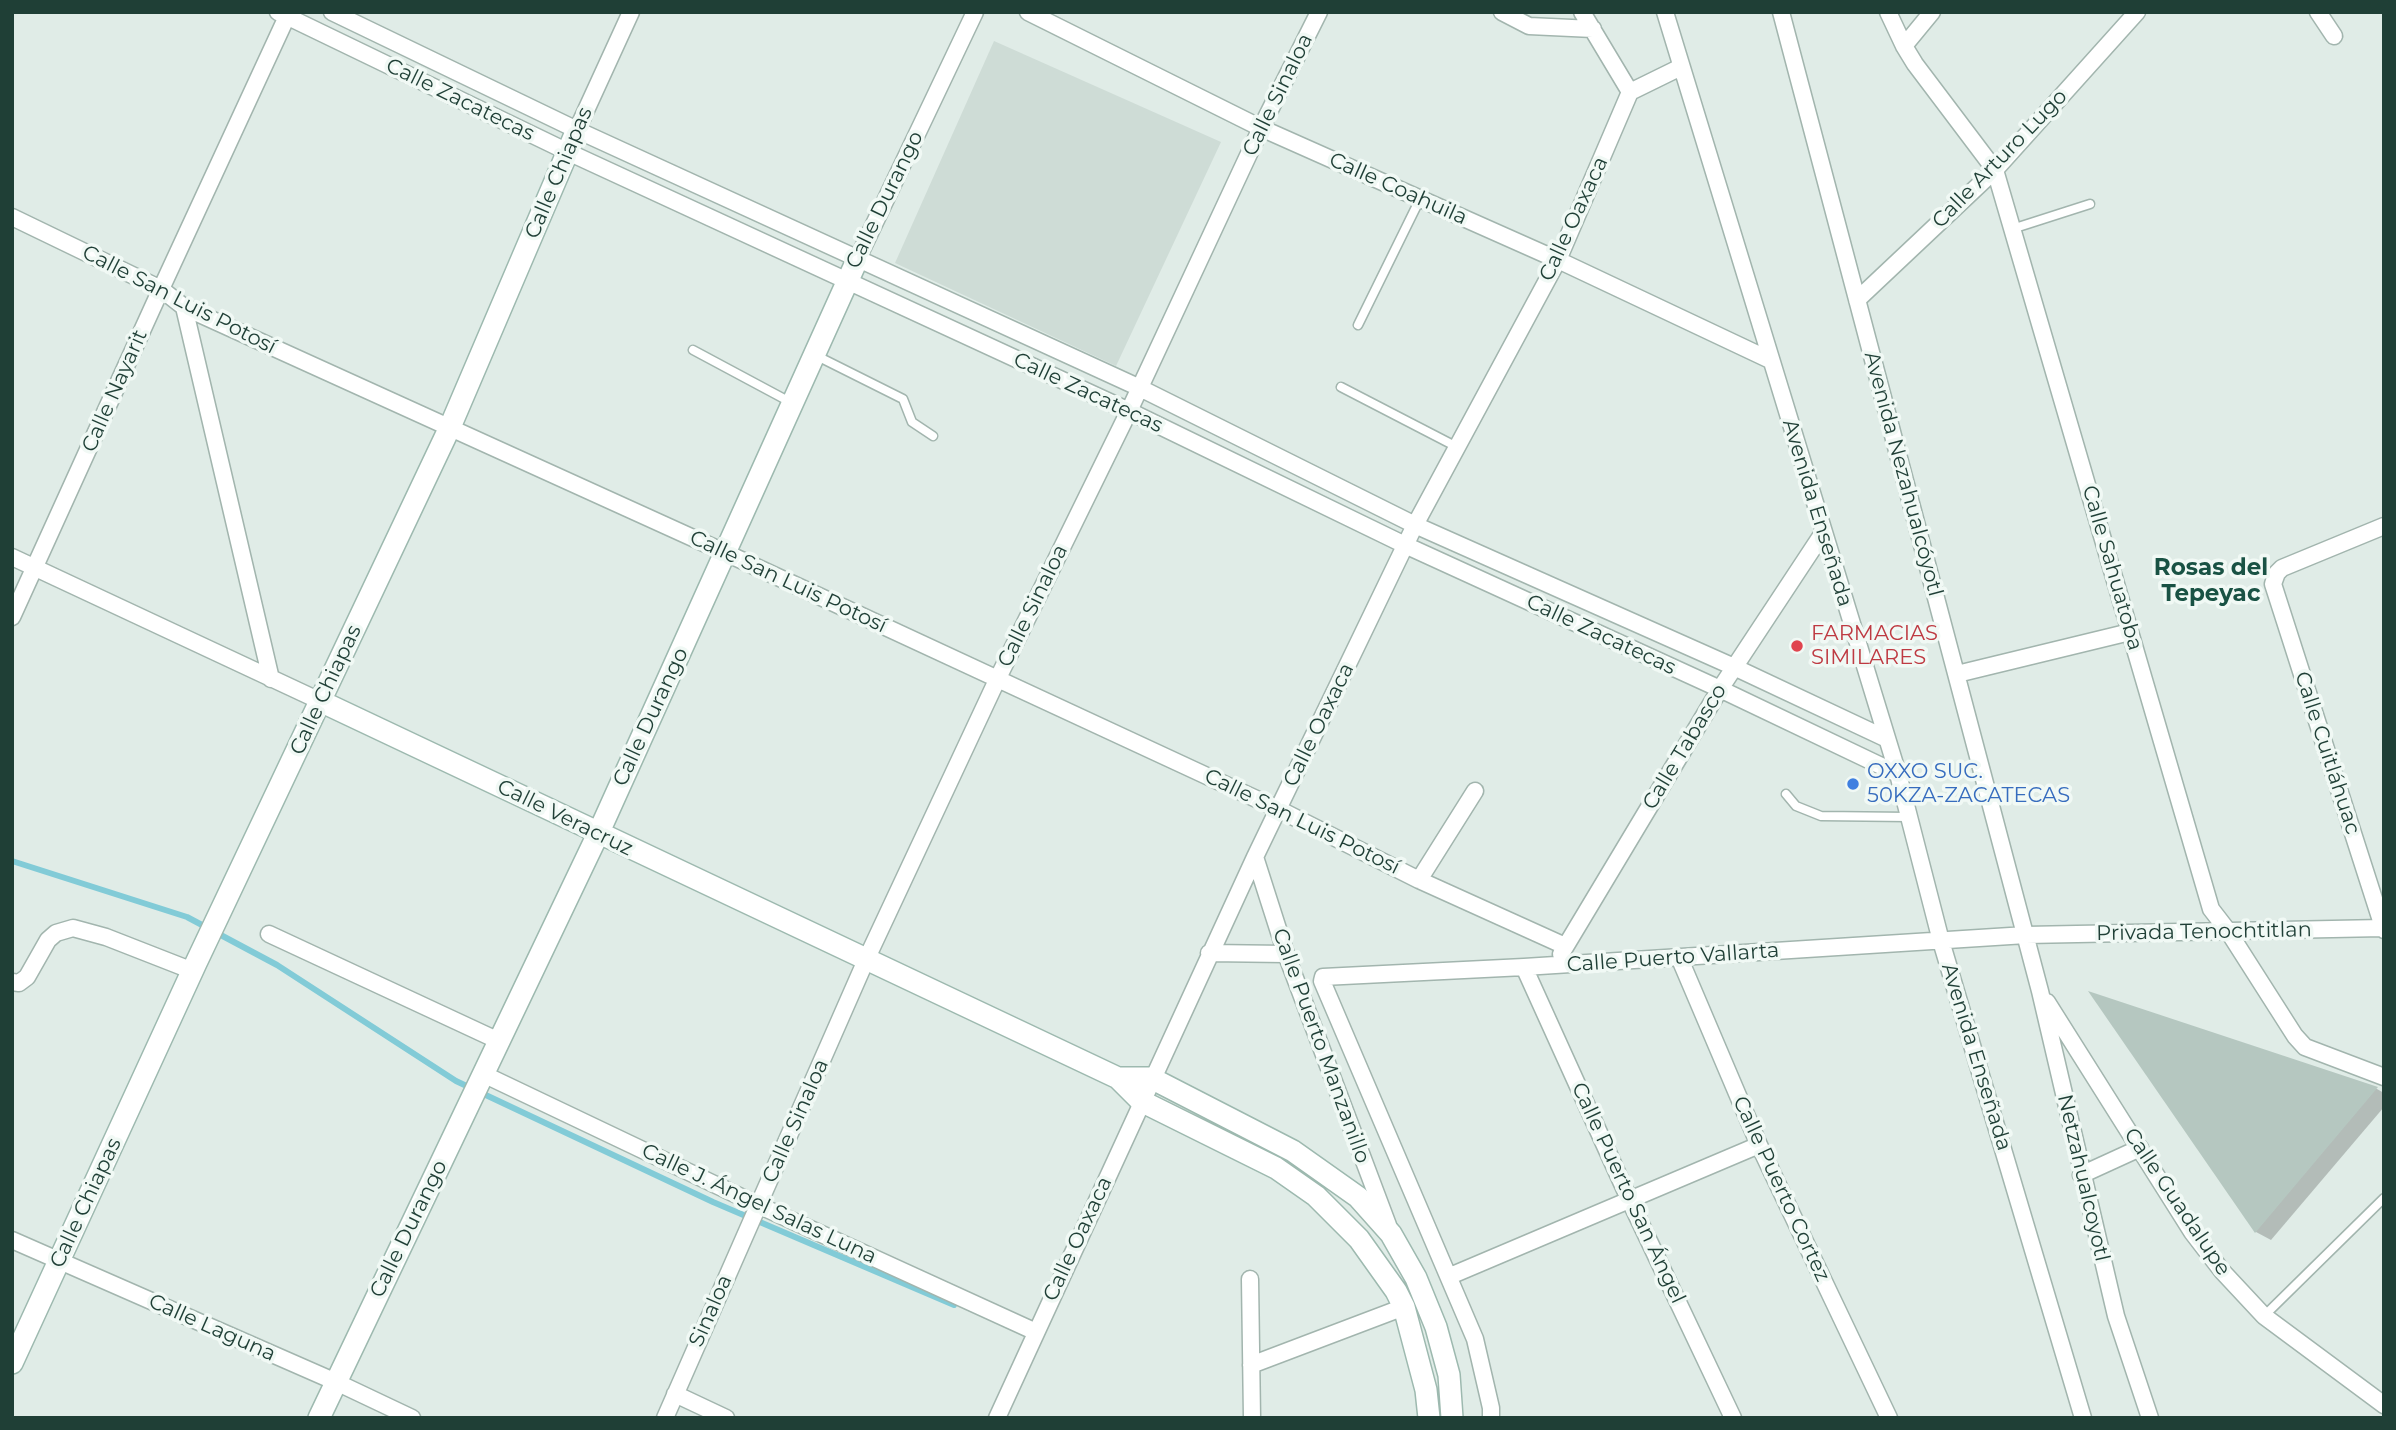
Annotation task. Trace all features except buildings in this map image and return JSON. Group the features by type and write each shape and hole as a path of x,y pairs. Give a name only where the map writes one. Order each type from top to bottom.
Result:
{"street":[{"name":"Calle Zacatecas","path":"332,12 577,130 1140,388 1415,525 1734,667 1887,739"},
{"name":"Calle Chiapas","path":"12,1363 216,922 450,427 577,130 631,12"},
{"name":"Calle Durango","path":"319,1418 598,834 846,282 975,12"},
{"name":"Calle Coahuila","path":"1028,12 1261,128 1558,260 1770,360"},
{"name":"Calle Sinaloa","path":"758,1205 866,960 997,680 1129,411 1261,128 1319,12"},
{"path":"1502,12 1529,26 1592,29"},
{"path":"1582,12 1630,92 1681,67"},
{"name":"Avenida Enseñada","path":"1665,12 1898,774 1941,941 2083,1418"},
{"name":"Avenida Nezahualcóyotl","path":"1781,12 2026,935"},
{"name":"Calle Sahuatoba","path":"1888,12 1904,46 1995,170 2211,909 2305,1047 2384,1077"},
{"path":"1904,46 1932,12"},
{"name":"Calle Arturo Lugo","path":"1857,300 1995,170 2137,12"},
{"path":"2318,12 2334,36"},
{"name":"Calle Zacatecas","path":"285,14 568,152 1129,411 1405,545 1720,689 1898,774"},
{"name":"Calle Nayarit","path":"12,617 285,14"},
{"name":"Calle Oaxaca","path":"998,1418 1209,953 1415,525 1558,260 1630,92"},
{"name":"Calle San Luis Potosí","path":"12,217 161,289 184,307 726,553 1278,809 1419,880 1565,946"},
{"path":"184,307 271,679"},
{"name":"Calle Cuitláhuac","path":"2383,929 2273,584 2282,568 2384,526"},
{"name":"Calle Tabasco","path":"1554,965 1720,689 1823,533"},
{"name":"Calle Veracruz","path":"12,557 1118,1078 1141,1101 1276,1168 1316,1196 1359,1238 1377,1261 1404,1307 1426,1390 1429,1418"},
{"path":"1956,674 2130,632"},
{"path":"1419,880 1475,791"},
{"name":"Calle Puerto Manzanillo","path":"1255,857 1286,954 1391,1234"},
{"path":"12,982 19,983 27,977 48,940 64,929 73,928 195,967"},
{"name":"Privada Tenochtitlan","path":"2026,935 2383,929"},
{"path":"269,934 499,1041"},
{"name":"Calle Puerto Vallarta","path":"1450,1276 1322,979 1325,976 1524,967 2026,935"},
{"name":"Netzahualcoyotl","path":"2026,935 2116,1316 2150,1418"},
{"path":"1209,953 1286,954"},
{"name":"Calle Puerto Cortez","path":"1679,957 1759,1145 1889,1418"},
{"name":"Calle Puerto San Ángel","path":"1524,967 1630,1201 1733,1418"},
{"name":"Calle Guadalupe","path":"2040,991 2192,1231 2214,1261 2263,1316 2384,1406"},
{"name":"Calle J. Ángel Salas Luna","path":"483,1074 758,1205 1036,1332"},
{"name":"Calle Veracruz","path":"1118,1078 1151,1078"},
{"path":"1151,1078 1293,1151 1358,1197 1391,1234 1416,1278 1436,1327 1449,1375 1452,1418"},
{"path":"1491,1418 1475,1339 1450,1276 1759,1145"},
{"path":"2081,1175 2140,1148"},
{"path":"1326,1206 1343,1186"},
{"name":"Sinaloa","path":"665,1418 758,1205"},
{"name":"Calle Laguna","path":"12,1240 412,1418"},
{"path":"1251,1279 1252,1418"},
{"path":"1251,1365 1404,1307"},
{"path":"675,1394 726,1418"},
{"path":"2373,1418 2384,1406"}],"lane":[{"path":"1358,325 1420,199"},
{"path":"2012,229 2090,204"},
{"path":"692,350 792,403"},
{"path":"814,354 903,399 912,422 933,436"},
{"path":"1341,387 1457,447"},
{"path":"1786,794 1796,806 1812,814 1909,817"},
{"path":"2263,1316 2384,1198"}],"shaded area":[{"path":"994,41 1221,142 1116,366 895,263"}],"waterway":[{"path":"12,861 187,917 277,965 456,1081 713,1202 954,1305"}],"place":[{"name":"FARMACIAS SIMILARES","path":"1797,646"},
{"name":"OXXO SUC. 50KZA-ZACATECAS","path":"1853,784"}],"district":[{"name":"Rosas del Tepeyac","path":"2211,581"}]}
